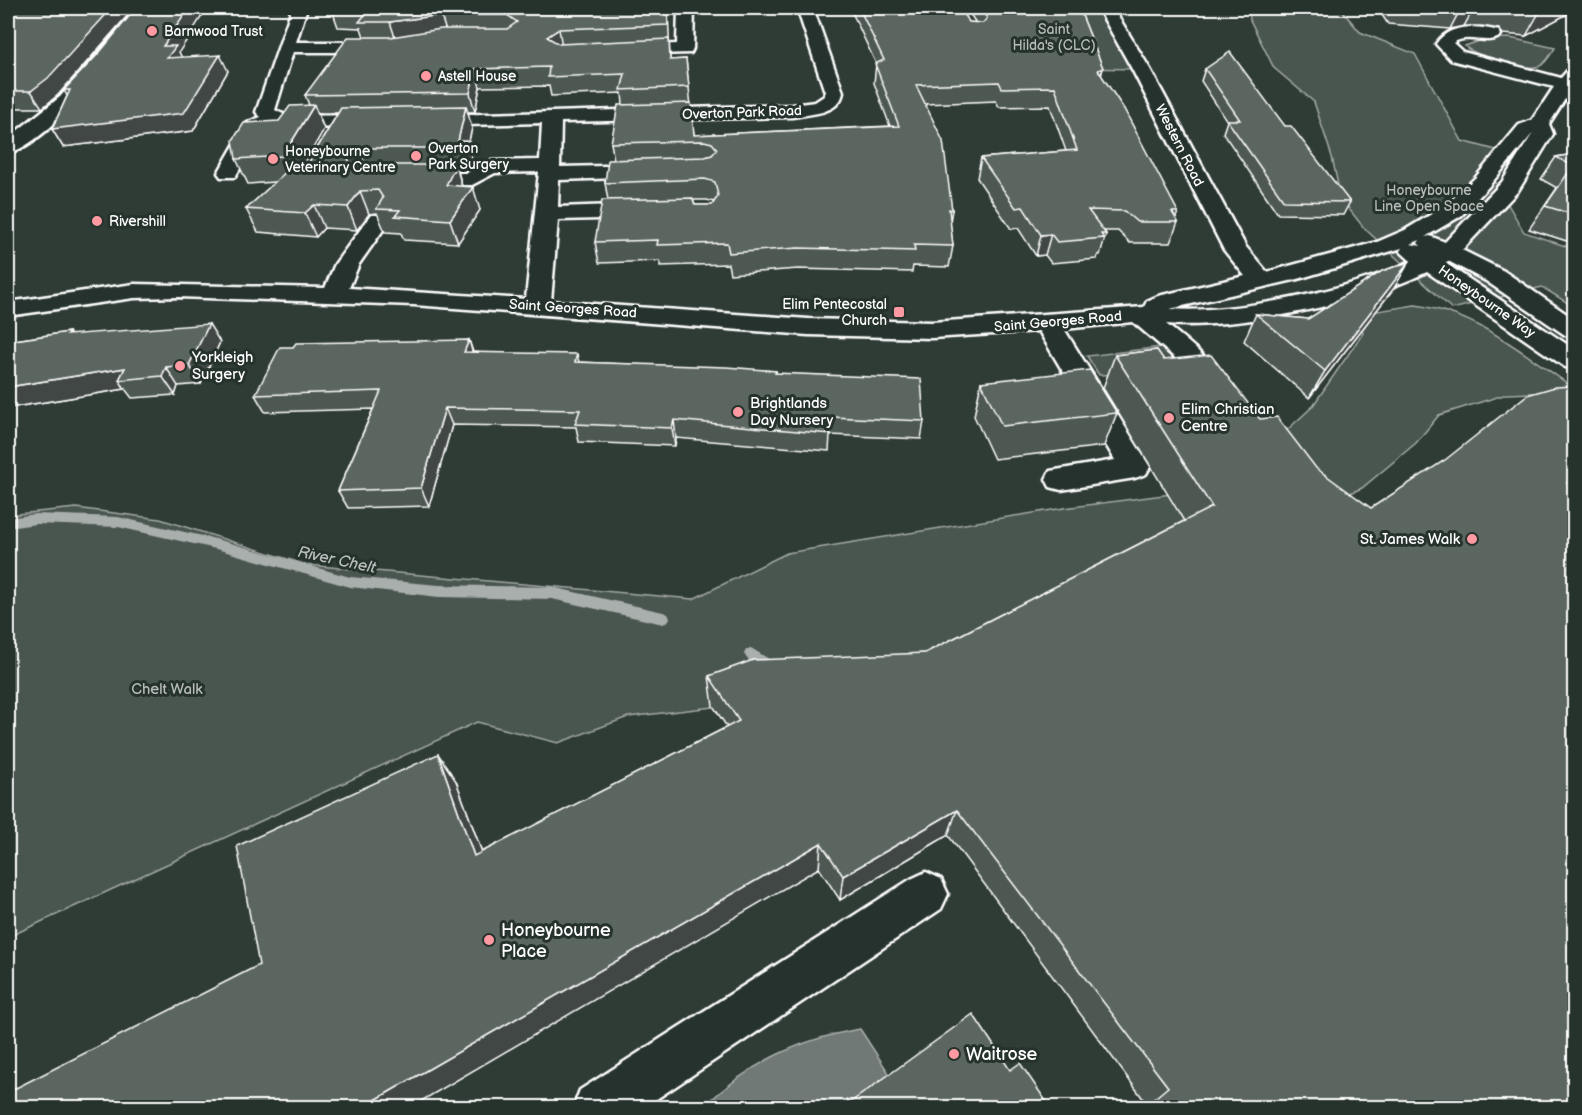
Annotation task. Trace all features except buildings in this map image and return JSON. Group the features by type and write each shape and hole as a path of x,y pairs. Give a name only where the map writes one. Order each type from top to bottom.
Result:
{"street":[{"path":"8,147 55,113 89,80 146,8"},
{"path":"228,173 255,126 272,117 265,108 299,8"},
{"path":"607,52 684,49 686,8"},
{"name":"Overton Park Road","path":"272,117 284,122 552,119 734,114 820,108 833,99 834,92 805,8"},
{"name":"Western Road","path":"1105,8 1141,69 1236,250 1261,280"},
{"path":"1493,34 1457,34 1445,40 1444,44 1457,56 1570,79"},
{"path":"286,47 405,47"},
{"name":"Saint Georges Road","path":"8,309 134,291 189,290 334,294 538,305 808,327 932,330 1047,323 1139,314 1189,318 1242,313 1325,297 1389,281 1438,256 1510,186 1543,134 1539,124 1570,79"},
{"path":"464,120 468,100"},
{"path":"538,305 547,214 552,119"},
{"path":"330,142 341,122"},
{"name":"Saint Georges Road","path":"1139,314 1167,301 1289,274 1406,238 1454,211 1482,182 1534,148"},
{"path":"402,179 472,179 490,158 549,170 672,170"},
{"path":"547,214 661,210"},
{"path":"334,294 348,264 379,220"},
{"name":"Honeybourne Way","path":"1406,238 1438,256 1495,276 1575,330"},
{"name":"Honeybourne Way","path":"1438,256 1479,298 1575,361"},
{"path":"1139,314 1196,362 1237,415"},
{"path":"1047,323 1135,467 1061,479"},
{"path":"598,1107 926,894"}],"green space":[{"name":"Saint Hilda's (CLC)","path":"974,8 1105,8 1141,69 996,67"},
{"name":"Honeybourne Line Open Space","path":"1249,8 1340,8 1360,32 1415,54 1462,141 1511,154 1494,180 1524,232 1574,249 1574,307 1542,287 1452,309 1364,228 1341,199 1332,157 1314,102 1274,68 1250,20"},
{"path":"1510,38 1555,48 1540,66 1525,67 1489,58 1465,46 1485,39"},
{"name":"Chelt Walk","path":"1415,305 1438,309 1479,326 1518,349 1574,388 1559,398 1533,393 1507,394 1439,415 1416,443 1362,488 919,683 628,717 558,743 477,722 8,937 8,515 76,508 160,519 307,565 693,599 787,553 1064,508 1279,480 1261,454 1312,407 1363,333 1359,314"},
{"path":"1169,346 1188,371 1099,375 1087,356"}],"shaded area":[{"path":"860,1029 894,1081 857,1107 702,1108 738,1078 775,1056 815,1040"}],"waterway":[{"name":"River Chelt","path":"8,523 36,519 118,522 216,544 350,582 439,591 552,593 663,618"},
{"name":"River Chelt","path":"751,654 766,665 775,665"}],"place":[{"name":"Barnwood Trust","path":"152,31"},
{"name":"Astell House","path":"426,76"},
{"name":"Overton Park Surgery","path":"416,156"},
{"name":"Honeybourne Veterinary Centre","path":"273,159"},
{"name":"Rivershill","path":"97,221"},
{"name":"Elim Pentecostal Church","path":"899,312"},
{"name":"Yorkleigh Surgery","path":"180,366"},
{"name":"Brightlands Day Nursery","path":"738,412"},
{"name":"Elim Christian Centre","path":"1169,418"},
{"name":"St. James Walk","path":"1472,539"},
{"name":"Honeybourne Place","path":"489,940"},
{"name":"Waitrose","path":"954,1054"}]}
